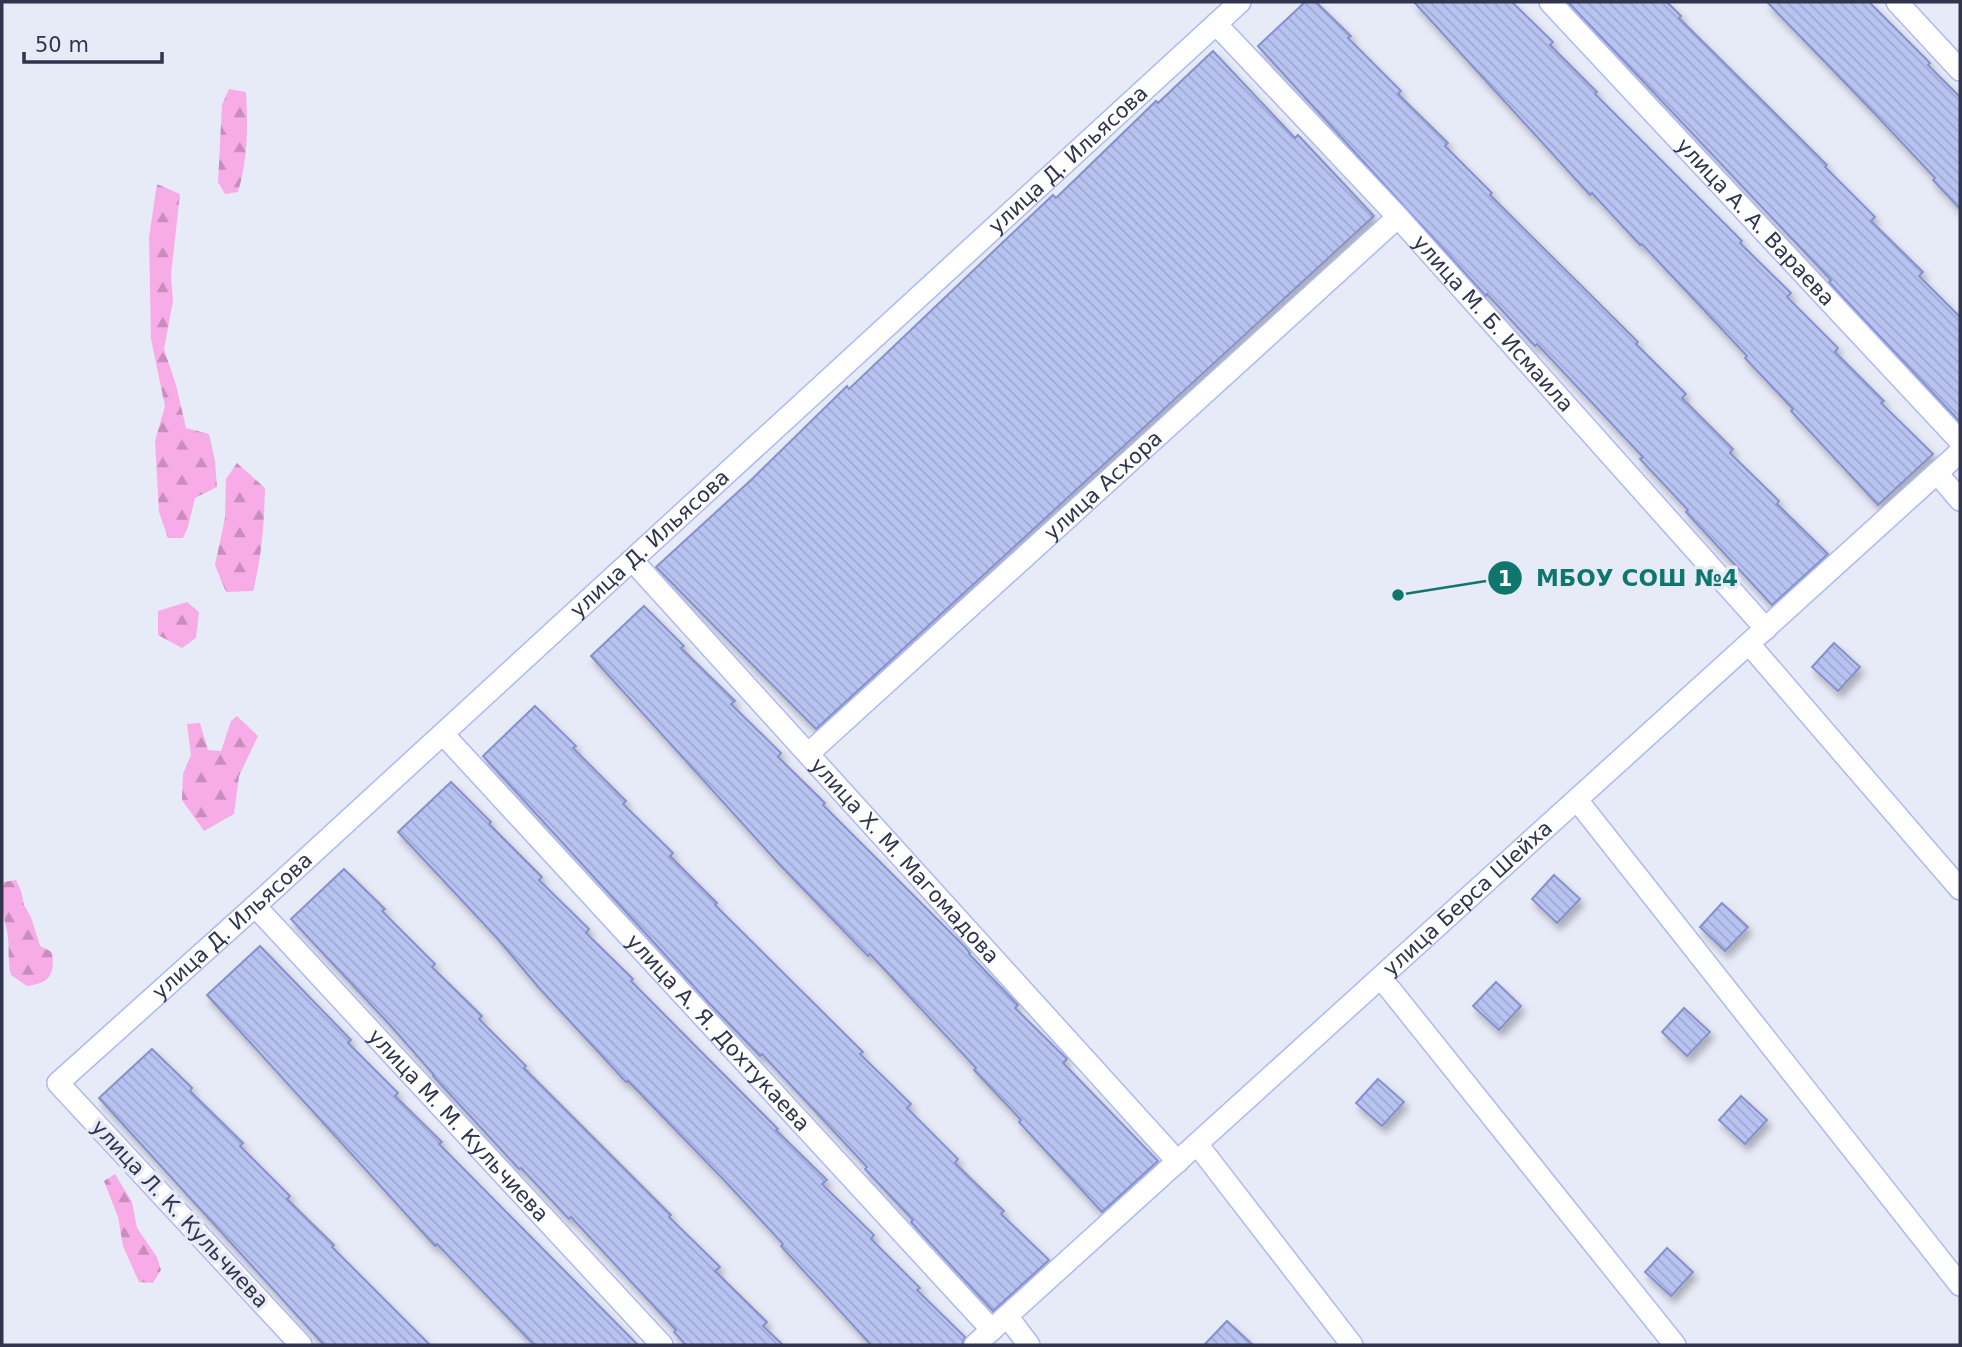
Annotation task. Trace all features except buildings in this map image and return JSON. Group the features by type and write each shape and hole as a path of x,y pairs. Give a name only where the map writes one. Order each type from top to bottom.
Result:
{"street":[{"name":"улица Д. Ильясова","path":"58,1083 255,906 1240,2"},
{"name":"улица А. А. Вараева","path":"1550,2 1960,441"},
{"path":"1897,2 1960,70"},
{"name":"улица М. Б. Исмаила","path":"1216,24 1398,217 1766,629"},
{"name":"улица Асхора","path":"808,754 1398,217"},
{"name":"улица Берса Шейха","path":"975,1345 1960,453"},
{"path":"1937,473 1960,500"},
{"name":"улица Х. М. Магомадова","path":"632,560 1178,1162"},
{"path":"1749,644 1960,889"},
{"name":"улица А. Я. Дохтукаева","path":"443,734 1000,1323 1029,1345"},
{"path":"1577,800 1960,1285"},
{"name":"улица М. М. Кульчиева","path":"255,906 662,1345"},
{"path":"1381,978 1675,1345"},
{"name":"улица Л. К. Кульчиева","path":"58,1083 301,1345"},
{"path":"1197,1144 1352,1345"}],"green space":[{"path":"229,89 246,92 247,130 244,167 238,192 225,194 218,182 222,105"},
{"path":"157,184 180,194 171,275 173,301 164,349 186,428 209,434 217,487 195,498 183,538 168,538 159,512 155,441 165,406 151,339 149,237"},
{"path":"237,463 265,488 263,527 253,591 226,592 215,565 225,518 226,479"},
{"path":"187,602 199,612 196,638 182,648 158,635 158,611"},
{"path":"237,716 258,736 239,776 234,814 204,831 182,800 183,774 191,755 187,724 200,723 208,750 221,751 231,721"},
{"path":"16,880 40,946 52,952 53,967 49,976 41,983 27,986 11,975 8,936 2,907 4,882"},
{"path":"115,1174 132,1202 137,1228 157,1257 161,1270 153,1283 139,1282 123,1246 118,1217 104,1181"}],"place":[{"name":"МБОУ СОШ №4","path":"1398,595"}]}
